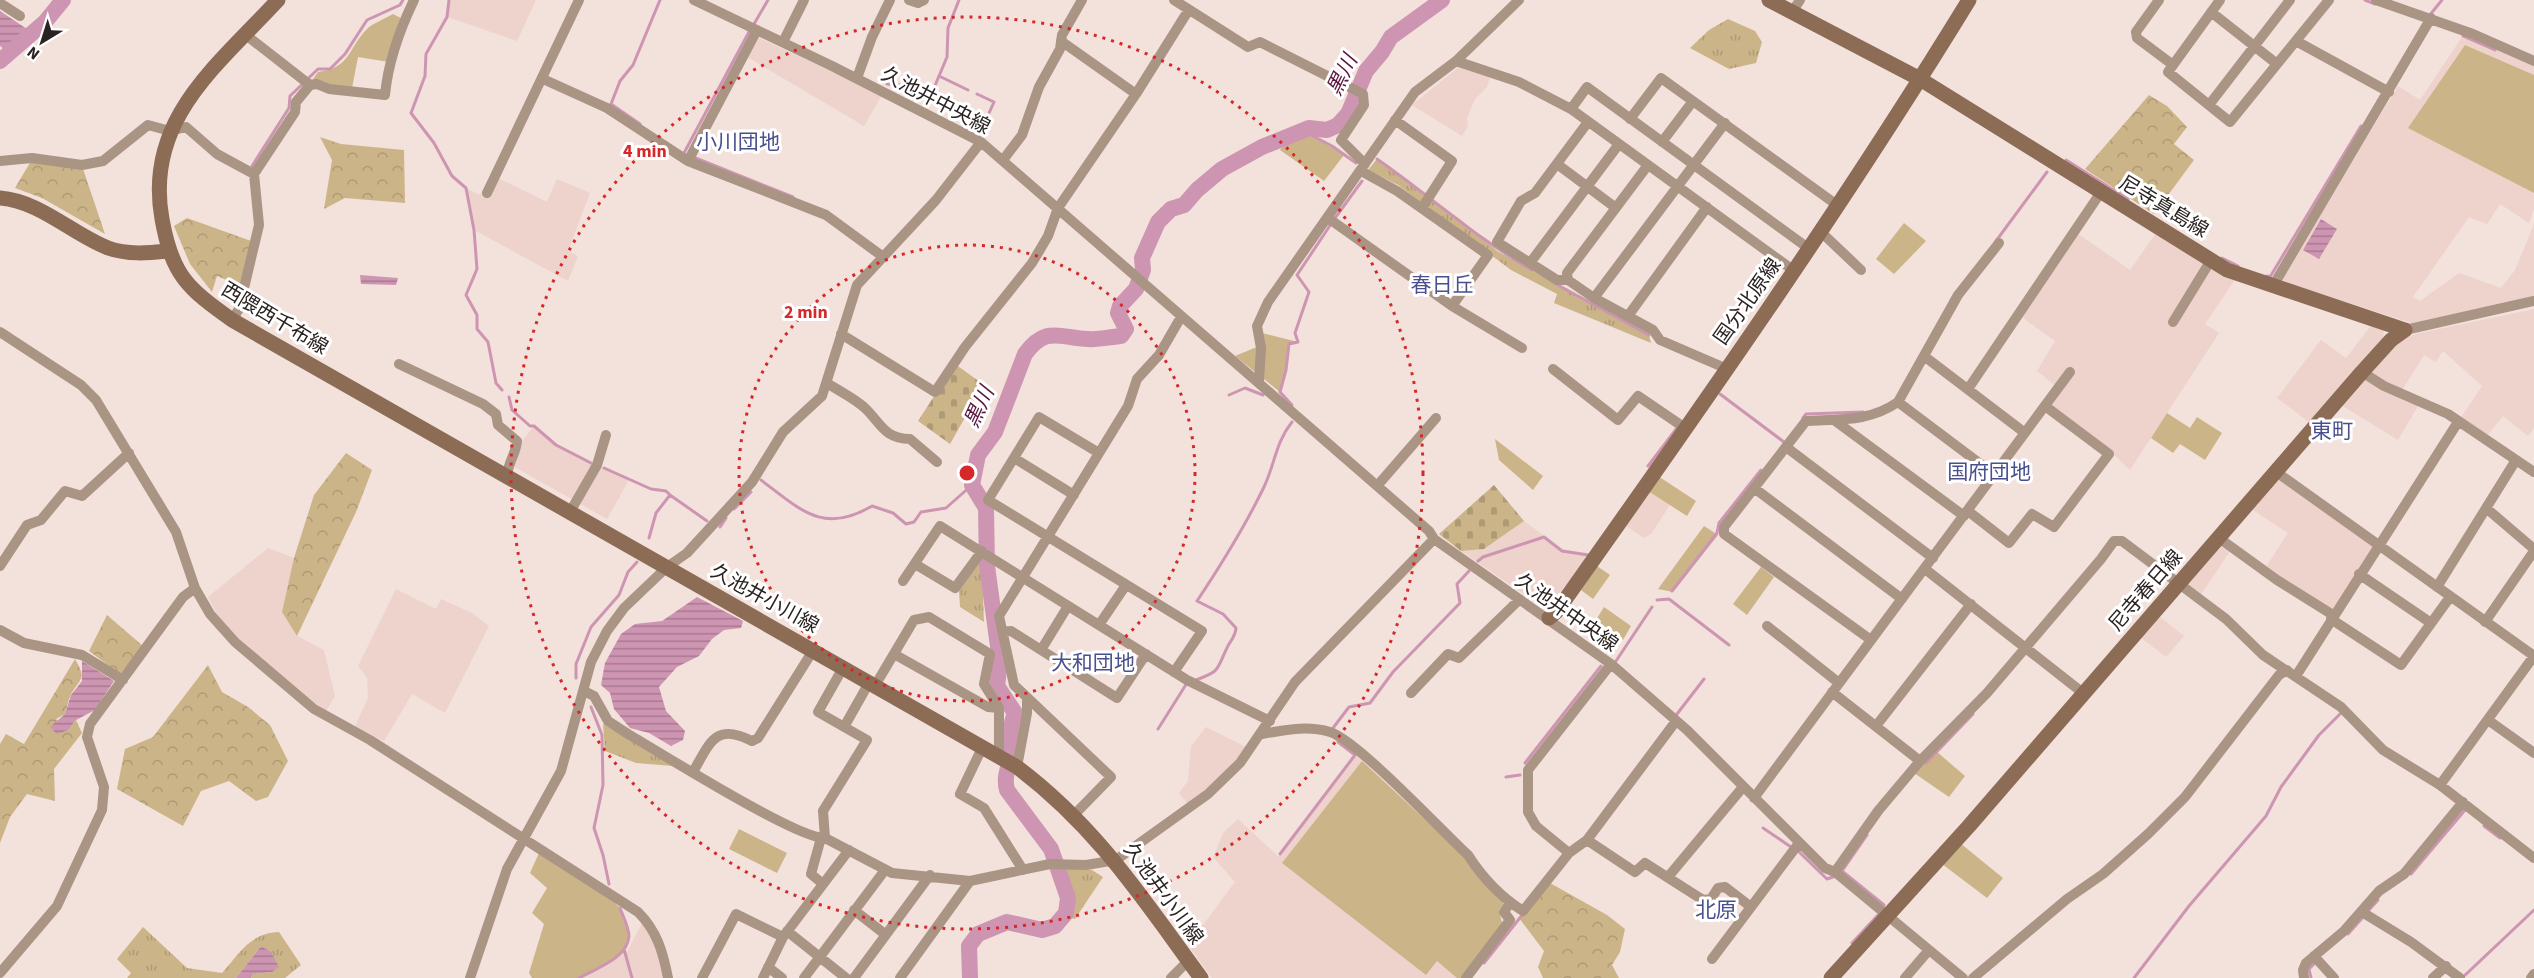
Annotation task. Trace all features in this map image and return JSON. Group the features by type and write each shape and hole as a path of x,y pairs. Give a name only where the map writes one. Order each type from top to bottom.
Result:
{"street":[{"name":"西隈西千布線","path":"278,0 191,95 170,131 158,188 168,251 181,276 200,297 232,320 507,476"},
{"path":"246,35 306,83 317,84 329,89 386,95 390,68 414,0"},
{"path":"487,193 579,0"},
{"path":"783,42 804,0"},
{"path":"857,78 872,37 891,0"},
{"path":"909,0 918,3 924,0"},
{"path":"1003,160 1022,135 1039,87 1060,49 1062,35 1082,0"},
{"path":"1174,0 1248,47 1260,42 1363,94 1364,105 1341,140 1363,168 1488,255 1452,306"},
{"path":"1259,381 1261,348 1257,326 1268,302 1415,92 1456,61 1519,0"},
{"name":"尼寺真島線","path":"1768,0 1796,6 1920,79 2227,270 2405,330"},
{"name":"国分北原線","path":"1549,618 1557,611 1820,231 1969,0"},
{"path":"2159,0 2136,32 2137,38 2173,65"},
{"path":"2220,0 2168,72 2230,122 2327,0"},
{"path":"2209,105 2290,0"},
{"path":"2376,0 2534,61"},
{"name":"久池井中央線","path":"702,2 981,142 1181,317 1259,381 1429,531 1434,539 1519,600 1549,618 1611,664 1676,721 1743,787 1796,847 1834,872 1963,978"},
{"path":"0,3 20,16"},
{"path":"841,334 935,392 965,347 1032,263 1048,236 1058,208 1136,94 1188,11"},
{"path":"2211,12 2277,64"},
{"path":"2273,286 2385,90 2428,20"},
{"path":"690,157 754,28"},
{"path":"2296,40 2385,90"},
{"path":"1061,41 1136,94"},
{"path":"1456,61 1519,82 1571,109 1793,270"},
{"path":"1630,119 1661,78 1837,205"},
{"path":"543,79 607,108 690,157 826,215 882,256"},
{"path":"232,320 239,309 259,225 254,174 295,112 296,102 306,83"},
{"path":"1571,109 1587,87 1808,248"},
{"path":"1662,142 1693,101"},
{"path":"1395,120 1452,160 1422,208"},
{"path":"1588,122 1535,193 1521,201 1497,242 1557,280 1568,280 1594,298 1653,330 1660,340 1725,368"},
{"path":"1594,298 1725,123"},
{"path":"0,161 32,158 82,165 103,161 148,125 170,131 186,127 217,154 254,174"},
{"path":"470,978 507,869 561,771 591,662 606,631 624,608 667,567 687,553 752,482 783,432 817,402 827,383 857,285 936,200 981,142"},
{"path":"1530,263 1619,144"},
{"path":"1557,164 1616,208"},
{"path":"1568,280 1567,273 1648,165"},
{"path":"1968,389 2102,192"},
{"path":"0,198 28,205 109,248 137,254 168,251"},
{"path":"1628,316 1707,207"},
{"path":"1328,218 1452,306 1522,348"},
{"path":"1820,231 1860,270"},
{"path":"1871,640 1724,534 1724,527 1806,421 1862,419 1882,413 1898,402 1958,295 1999,243"},
{"path":"2173,322 2211,260"},
{"name":"尼寺春日線","path":"1831,978 1888,916 2391,340 2405,330 2534,301"},
{"path":"1074,815 1111,777 1014,685 999,616 1128,406 1137,379 1160,355 1181,317"},
{"path":"0,332 81,385 96,400 176,532 195,588 210,614 235,642 314,709 361,735 525,837 638,912 649,923 658,940 668,978"},
{"path":"1924,356 2025,433"},
{"path":"399,364 483,404 496,414 498,425 517,441 516,452 508,464 507,476"},
{"path":"1553,369 1618,420 1638,396 1685,428"},
{"path":"1754,798 2070,372"},
{"path":"2362,372 2384,386 2448,414 2534,472"},
{"path":"827,383 867,410 872,419 897,439 910,439 937,462"},
{"path":"1898,402 1995,475"},
{"path":"1834,420 2009,543 2032,514 2054,527 2109,454 2045,406"},
{"path":"1099,453 1039,417 988,500 1202,631 1174,672"},
{"path":"1377,486 1436,418"},
{"path":"1973,978 2067,899 2103,874 2185,797 2332,617 2458,422"},
{"path":"570,512 597,465 606,435"},
{"path":"1786,447 1933,558"},
{"path":"0,566 27,525 40,520 65,491 82,496 129,453"},
{"path":"1014,458 1074,495"},
{"path":"2437,587 2516,460"},
{"path":"2275,471 2534,656 2440,785"},
{"name":"久池井小川線","path":"507,476 873,682 1008,761 1074,815 1116,860 1201,978"},
{"path":"1754,488 1902,599"},
{"path":"2486,508 2534,550 2486,622"},
{"path":"903,581 940,526 1174,672 1269,721"},
{"path":"2219,538 2401,665 2450,597"},
{"path":"584,691 594,696 608,721 693,772 813,838 823,838 892,873 970,880 1055,864 1086,864 1116,860 1208,794 1240,763 1262,734 1295,682 1434,539"},
{"path":"1834,872 1878,811 1920,761 2029,648 2114,541 2122,541 2218,613 2287,674 2341,707 2383,750 2440,785 2460,806 2534,858"},
{"path":"915,564 955,588 979,551"},
{"path":"1925,569 2029,648 2083,693"},
{"path":"2360,574 2431,623"},
{"path":"1100,625 1126,585"},
{"path":"0,973 57,906 102,810 104,787 87,737 90,724 183,597 195,588"},
{"path":"1411,693 1448,654 1459,658 1519,600"},
{"path":"1876,726 1971,604"},
{"path":"1041,650 1068,606"},
{"path":"844,727 894,654 914,620 929,617 990,654 984,684 999,708 1008,761"},
{"path":"1767,627 1876,726 1920,761"},
{"path":"0,630 24,643 82,655 123,680"},
{"path":"1003,632 1011,631 1117,698 1146,654"},
{"path":"693,772 719,734 733,732 752,741 758,738 814,649"},
{"path":"894,654 988,707 999,708"},
{"path":"1569,853 1536,826 1528,812 1528,770 1611,664"},
{"path":"824,884 811,874 823,838 823,811 867,740 818,712 844,666"},
{"path":"1008,761 1027,713 1027,698"},
{"path":"2488,720 2534,753"},
{"path":"1262,734 1302,727 1340,736 1468,855 1479,872 1510,903 1523,911 1569,853 1587,840 1676,721"},
{"path":"983,746 960,794 984,807 1023,870"},
{"path":"1668,878 1743,787"},
{"path":"2304,978 2303,970 2365,914 2379,891 2404,874 2460,806"},
{"path":"1587,840 1635,872 1645,863 1704,900 1711,899 1718,888 1725,887 1751,907"},
{"path":"1712,959 1796,847"},
{"path":"763,978 785,934 849,850"},
{"path":"804,978 885,870"},
{"path":"854,978 930,875"},
{"path":"900,978 970,880"},
{"path":"1466,978 1510,920 1504,912 1510,903"},
{"path":"854,910 886,935"},
{"path":"702,978 736,914 785,934 846,978"},
{"path":"2365,914 2446,966 2459,977"},
{"path":"1905,978 1929,950"},
{"path":"2317,959 2334,978"},
{"path":"1171,978 1188,961"},
{"path":"2433,978 2446,966"},
{"path":"768,967 782,978"},
{"path":"2531,978 2534,974"}],"shaded area":[{"path":"449,0 536,0 517,41 447,17"},
{"path":"0,11 27,29 4,49 0,46"},
{"path":"2464,34 2534,65 2534,209 2529,223 2500,204 2487,224 2469,217 2413,297 2420,301 2459,273 2501,288 2515,270 2534,224 2534,297 2412,323 2280,281 2398,86 2420,100"},
{"path":"757,37 882,95 864,126 747,57"},
{"path":"1460,66 1490,77 1487,87 1475,99 1467,118 1468,126 1462,136 1412,105"},
{"path":"492,175 547,202 557,179 590,193 568,251 578,256 568,281 474,230 466,188 480,195"},
{"path":"2321,219 2337,229 2319,259 2303,250"},
{"path":"2077,233 2130,270 2156,233 2236,278 2205,324 2219,333 2130,470 2109,450 2046,401 2057,387 2037,371 2055,341 2023,318 2027,306"},
{"path":"360,275 398,278 396,285 361,284"},
{"path":"2534,309 2534,428 2528,436 2503,416 2486,437 2460,419 2482,386 2443,351 2436,362 2424,355 2401,392 2422,399 2398,440 2341,405 2401,340 2415,334"},
{"path":"2373,323 2384,328 2383,339 2310,423 2277,398 2321,340 2346,358"},
{"path":"534,426 556,445 629,480 607,519 513,466 519,445"},
{"path":"2278,478 2372,542 2373,548 2332,612 2266,567 2288,533 2251,509"},
{"path":"1648,491 1670,505 1651,534 1644,538 1625,525"},
{"path":"1524,521 1562,549 1592,554 1555,598 1534,601 1461,551 1484,549"},
{"path":"2222,543 2231,550 2200,596 2184,586"},
{"path":"268,548 294,558 282,612 297,636 324,650 335,696 326,711 275,672 233,633 217,614 208,597"},
{"path":"396,589 436,609 441,599 472,613 489,626 445,713 412,694 384,741 355,726 368,698 367,678 358,666"},
{"path":"697,597 743,621 741,628 724,630 712,639 699,656 677,667 659,687 666,711 685,731 683,740 671,746 649,733 630,728 614,709 610,693 601,685 605,663 621,634 635,624 662,621"},
{"path":"2159,616 2184,636 2166,657 2140,637"},
{"path":"82,661 114,681 95,710 76,720 68,730 57,734 50,727 65,714 71,695 82,681"},
{"path":"1206,727 1248,748 1214,783 1188,804 1179,793 1188,781 1191,746"},
{"path":"1356,755 1462,854 1505,901 1499,910 1502,923 1461,978 1212,978 1188,945 1235,882 1213,857 1223,833 1238,819 1279,857"},
{"path":"642,923 660,953 663,978 579,978 612,960 624,949 627,952"},
{"path":"261,946 271,952 279,967 272,972 253,974 251,978 236,978"}],"green space":[{"path":"393,14 403,19 389,62 358,57 352,88 311,82 318,72 329,70 343,62 370,27"},
{"path":"1728,19 1755,31 1762,42 1756,63 1729,69 1690,48 1709,30"},
{"path":"2465,45 2534,75 2534,193 2408,128"},
{"path":"2149,95 2167,106 2187,127 2174,144 2194,160 2154,214 2085,169"},
{"path":"1311,135 1344,155 1324,181 1280,150 1287,141"},
{"path":"320,137 341,144 404,150 405,203 345,198 324,209 332,160"},
{"path":"1377,159 1461,220 1497,251 1649,335 1651,343 1554,303 1557,294 1511,270 1398,185 1368,170"},
{"path":"31,161 83,169 105,234 42,198 15,188"},
{"path":"187,218 254,242 243,287 217,276 212,292 190,264 174,226"},
{"path":"1904,223 1926,241 1894,274 1876,259"},
{"path":"1262,333 1298,342 1289,345 1280,392 1235,356 1264,344"},
{"path":"955,364 980,382 980,391 950,444 918,421"},
{"path":"2167,413 2190,428 2197,417 2222,433 2205,460 2180,444 2173,453 2151,438"},
{"path":"1495,439 1543,476 1533,490 1499,460"},
{"path":"346,453 372,470 356,512 297,636 282,612 294,558 314,495"},
{"path":"1658,476 1696,501 1687,516 1648,491"},
{"path":"1494,485 1524,521 1484,549 1461,551 1439,534"},
{"path":"1704,526 1718,535 1673,592 1658,589"},
{"path":"978,562 982,570 984,622 960,607 959,590"},
{"path":"1597,566 1610,575 1593,599 1581,590"},
{"path":"1761,567 1774,577 1747,615 1733,604"},
{"path":"1604,607 1631,626 1623,640 1596,620"},
{"path":"107,615 143,646 120,674 89,651"},
{"path":"75,659 82,675 71,694 65,714 56,719 68,730 76,720 82,733 54,769 55,801 27,794 10,817 0,843 0,744 6,734 24,744"},
{"path":"208,665 222,692 248,707 270,725 288,761 268,797 256,801 229,781 201,791 183,826 117,789 125,749 153,737"},
{"path":"603,724 673,766 636,763 605,751"},
{"path":"1936,751 1965,776 1949,797 1914,773"},
{"path":"1362,761 1462,854 1505,901 1499,910 1502,923 1461,978 1457,978 1437,961 1426,975 1282,863"},
{"path":"739,829 787,853 777,873 729,849"},
{"path":"1960,843 2003,878 1987,898 1942,864"},
{"path":"539,853 615,903 620,908 629,935 624,949 612,960 579,978 532,978 529,973 544,924 532,913 547,888 530,873"},
{"path":"1064,867 1092,870 1103,877 1075,919 1067,917 1074,899"},
{"path":"1550,883 1607,915 1625,929 1620,952 1612,965 1619,978 1543,978 1538,967 1544,951 1519,918"},
{"path":"143,927 187,968 222,973 246,945 260,936 279,932 301,965 285,978 251,978 253,974 272,972 261,946 236,978 127,978 131,973 117,959"}],"waterway":[{"path":"0,61 45,22 63,0"},
{"path":"252,166 289,108 290,96 318,69 330,69 345,54 367,20 400,5 403,0"},
{"path":"449,0 447,17 426,54 425,76 411,113 434,143 452,176 466,188 474,230 477,269 466,295 477,315 477,329 488,342 496,383 502,390"},
{"path":"640,124 611,104 620,81 633,65 660,0"},
{"path":"754,24 768,0"},
{"path":"887,84 934,88 947,57 948,28 959,0"},
{"name":"黒川","path":"970,978 969,946 978,934 1007,922 1042,930 1055,926 1066,913 1068,898 1051,849 1007,790 1011,729 1015,713 997,686 1000,661 987,566 986,508 972,485 978,455 995,432 1025,354 1040,339 1047,336 1092,339 1121,336 1126,329 1118,313 1120,306 1136,289 1143,270 1142,258 1158,222 1171,209 1184,205 1197,190 1222,169 1262,147 1309,128 1327,130 1338,125 1348,114 1366,71 1391,37 1442,0"},
{"path":"2365,0 2375,4"},
{"path":"2429,16 2442,0"},
{"path":"684,153 750,30"},
{"path":"2463,36 2495,50"},
{"path":"939,76 968,90"},
{"path":"977,94 994,102 980,133"},
{"path":"2267,276 2270,277 2361,126"},
{"path":"1309,128 1311,135 1356,163"},
{"path":"693,157 793,197"},
{"path":"1377,159 1472,231 1532,270"},
{"path":"2066,160 2128,199"},
{"path":"1996,241 2047,172"},
{"path":"1335,218 1362,181"},
{"path":"1292,405 1280,392 1286,370 1289,344 1298,342 1295,333 1309,292 1297,275 1331,224"},
{"path":"2222,258 2238,266"},
{"path":"1556,284 1649,335"},
{"path":"1229,395 1245,388 1263,395"},
{"path":"1720,394 1784,442"},
{"path":"509,397 512,410 530,426 534,426 556,445 591,463"},
{"path":"1803,418 1806,414 1863,412"},
{"path":"1196,680 1216,670 1236,628 1223,614 1197,601 1256,504 1282,438 1292,422"},
{"path":"1648,466 1677,428"},
{"path":"604,468 651,489 666,491 670,495"},
{"path":"1672,591 1717,533 1719,523 1761,470"},
{"path":"761,480 788,501 813,515 840,518 872,506 893,513 906,524 914,522 921,512 946,508 972,485"},
{"path":"734,509 751,492"},
{"path":"649,538 656,513 670,495 707,521"},
{"path":"720,527 726,518"},
{"path":"1478,561 1483,557 1544,537 1562,551 1588,555"},
{"path":"576,678 576,664 591,627 619,595 628,572 637,562"},
{"path":"1333,728 1349,707 1370,703 1393,672 1460,603 1457,584 1469,571"},
{"path":"1657,600 1669,599 1729,645"},
{"path":"1616,661 1652,607"},
{"path":"1525,763 1601,666"},
{"path":"1677,714 1704,679"},
{"path":"1158,729 1187,683"},
{"path":"591,707 602,735 603,785 594,828 609,884"},
{"path":"2134,978 2189,906 2266,816 2281,787 2319,735 2341,713"},
{"path":"1926,763 1973,714"},
{"path":"1280,854 1355,755 1338,742"},
{"path":"1506,777 1520,775"},
{"path":"2411,874 2465,810"},
{"path":"2484,826 2500,838"},
{"path":"1763,828 1791,847"},
{"path":"1867,835 1842,871 1884,905"},
{"path":"1797,850 1827,879 1833,877"},
{"path":"2368,911 2378,900"},
{"path":"579,978 610,962 623,951 629,933 620,908"},
{"path":"2463,977 2534,910"},
{"path":"1484,963 1523,914"},
{"path":"1852,943 1878,915"},
{"path":"2348,934 2364,916"},
{"path":"624,949 632,978"},
{"path":"2311,978 2309,969 2316,962"}],"district":[{"name":"小川団地","path":"738,142"},
{"name":"春日丘","path":"1442,285"},
{"name":"東町","path":"2332,431"},
{"name":"国府団地","path":"1989,472"},
{"name":"大和団地","path":"1093,663"},
{"name":"北原","path":"1716,910"}]}
